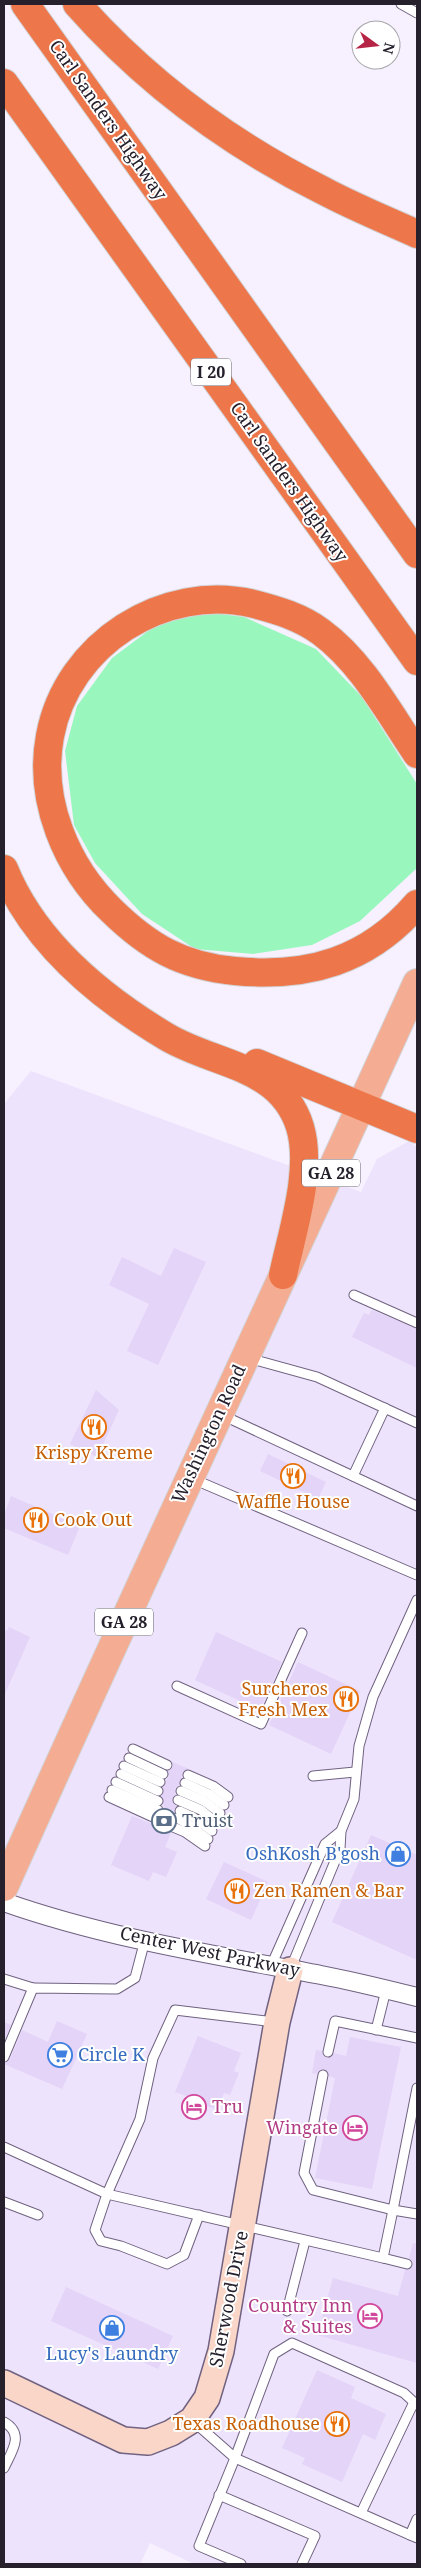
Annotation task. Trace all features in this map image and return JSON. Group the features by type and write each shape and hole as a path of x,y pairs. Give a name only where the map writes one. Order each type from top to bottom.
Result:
{"highway":[{"name":"Carl Sanders Highway","path":"25,4 417,554"},
{"path":"77,4 140,68 185,106 234,140 324,192 417,234"},
{"name":"Carl Sanders Highway","path":"4,83 417,662"},
{"path":"417,754 352,660 319,630 294,616 271,608 225,599 202,599 154,611 117,631 97,649 66,691 50,736 48,761 54,816 63,844 77,870 99,899 126,925 143,939 171,956 194,964 263,974 290,973 314,968 339,961 369,945 393,928 417,904"},
{"path":"4,869 23,906 41,932 73,967 99,991 169,1038 260,1077 275,1087 288,1102 300,1127 304,1159 283,1275"},
{"path":"99,991 170,1028 417,1129"}],"main road":[{"name":"Washington Road","path":"4,1887 188,1477 220,1414 417,983"}],"street":[{"name":"Center West Parkway","path":"4,1902 42,1915 145,1940 417,1997"},
{"name":"Sherwood Drive","path":"4,2382 123,2440 148,2442 192,2420 207,2398 221,2351 244,2226 277,2022 280,1968"}],"lane":[{"path":"401,4 417,13"},
{"path":"354,1295 417,1323"},
{"path":"245,1357 317,1377 417,1423"},
{"path":"353,1476 385,1408"},
{"path":"220,1414 417,1506"},
{"path":"188,1477 417,1575"},
{"path":"280,1968 340,1849 341,1831 354,1798 359,1746 373,1697 417,1600"},
{"path":"177,1686 261,1724 302,1633"},
{"path":"133,1749 162,1778"},
{"path":"313,1776 355,1772"},
{"path":"118,1778 162,1778"},
{"path":"118,1778 162,1778"},
{"path":"118,1778 157,1810 118,1778"},
{"path":"213,1786 224,1805 204,1801 183,1787 213,1786"},
{"path":"183,1787 200,1810 210,1835"},
{"path":"192,1817 210,1835 185,1832 177,1819 192,1817"},
{"path":"280,1968 326,1844 341,1831"},
{"path":"4,1979 33,1988 117,1989 135,1978 145,1940"},
{"path":"4,2057 33,1988"},
{"path":"376,2030 386,1990"},
{"path":"200,2215 184,2255 167,2264 121,2246 101,2241 94,2230 107,2194 140,2119 154,2058 175,2010 277,2022"},
{"path":"328,2052 336,2021 417,2038"},
{"path":"323,2075 304,2173 313,2190 417,2214"},
{"path":"383,2258 417,2088"},
{"path":"4,2146 107,2194 407,2264"},
{"path":"4,2202 38,2215"},
{"path":"287,2311 305,2241"},
{"path":"241,2564 199,2546 235,2458 274,2354 292,2343 404,2393 416,2403 362,2514"},
{"path":"192,2420 235,2458 362,2514 414,2536 417,2519"},
{"path":"4,2422 13,2429 16,2437 15,2445 4,2468"},
{"path":"220,2495 315,2536 302,2564"}],"shaded area":[{"path":"31,1071 361,1192 377,1159 409,1141 417,1147 417,2564 194,2564 150,2543 140,2564 4,2564 4,1104"}],"green space":[{"path":"205,612 244,617 316,649 362,697 417,784 417,868 360,921 312,945 253,954 195,949 142,914 95,863 74,825 65,751 77,706 112,658 156,625"}],"building":[{"path":"174,1248 206,1262 158,1365 127,1351 149,1304 109,1285 122,1257 161,1276"},
{"path":"372,1310 417,1329 417,1368 352,1337 364,1313 369,1315"},
{"name":"Krispy Kreme","path":"96,1390 119,1410 97,1457 70,1444"},
{"name":"Waffle House","path":"268,1454 326,1482 318,1499 260,1471"},
{"name":"Cook Out","path":"11,1496 80,1526 68,1555 4,1528 4,1515"},
{"path":"9,1627 30,1637 4,1696 4,1630 7,1631"},
{"path":"216,1632 282,1662 260,1710 195,1680"},
{"path":"298,1662 360,1691 331,1754 269,1725"},
{"name":"Truist","path":"172,1762 189,1769 183,1772 179,1785 175,1789 176,1794 172,1800 176,1806 171,1815 172,1821 167,1825 171,1833 165,1847 177,1852 166,1877 153,1872 149,1881 111,1865 132,1816 159,1827 164,1810 163,1787 169,1776 168,1771 173,1767"},
{"path":"371,1835 417,1855 417,1960 332,1922"},
{"name":"Zen Ramen & Bar","path":"224,1862 268,1882 251,1920 206,1899"},
{"name":"Circle K","path":"57,2021 87,2034 62,2089 4,2064 10,2059 22,2030 48,2042"},
{"path":"4,2022 11,2025 4,2041"},
{"path":"198,2036 241,2053 234,2071 239,2073 230,2095 224,2093 217,2110 205,2105 199,2121 182,2114 189,2097 175,2092"},
{"name":"Wingate","path":"350,2037 401,2047 372,2189 315,2178 335,2078 329,2076 325,2069 321,2069 317,2074 312,2073 316,2050 322,2051 323,2056 327,2058 334,2053 346,2056"},
{"name":"Country Inn & Suites","path":"413,2243 417,2244 417,2363 317,2335 333,2278 398,2296 405,2270 413,2266 413,2262 409,2258"},
{"name":"Lucy's Laundry","path":"66,2287 173,2336 158,2369 51,2321"},
{"name":"Texas Roadhouse","path":"317,2370 355,2387 351,2398 386,2414 375,2440 363,2434 342,2482 302,2464 305,2458 282,2448"}],"place":[{"name":"Krispy Kreme","path":"94,1427"},
{"name":"Waffle House","path":"293,1476"},
{"name":"Cook Out","path":"36,1520"},
{"name":"Surcheros Fresh Mex","path":"346,1699"},
{"name":"Truist","path":"164,1821"},
{"name":"OshKosh B'gosh","path":"398,1854"},
{"name":"Zen Ramen & Bar","path":"237,1891"},
{"name":"Circle K","path":"60,2055"},
{"name":"Tru","path":"194,2107"},
{"name":"Wingate","path":"355,2128"},
{"name":"Country Inn & Suites","path":"370,2316"},
{"name":"Lucy's Laundry","path":"112,2328"},
{"name":"Texas Roadhouse","path":"337,2424"}]}
